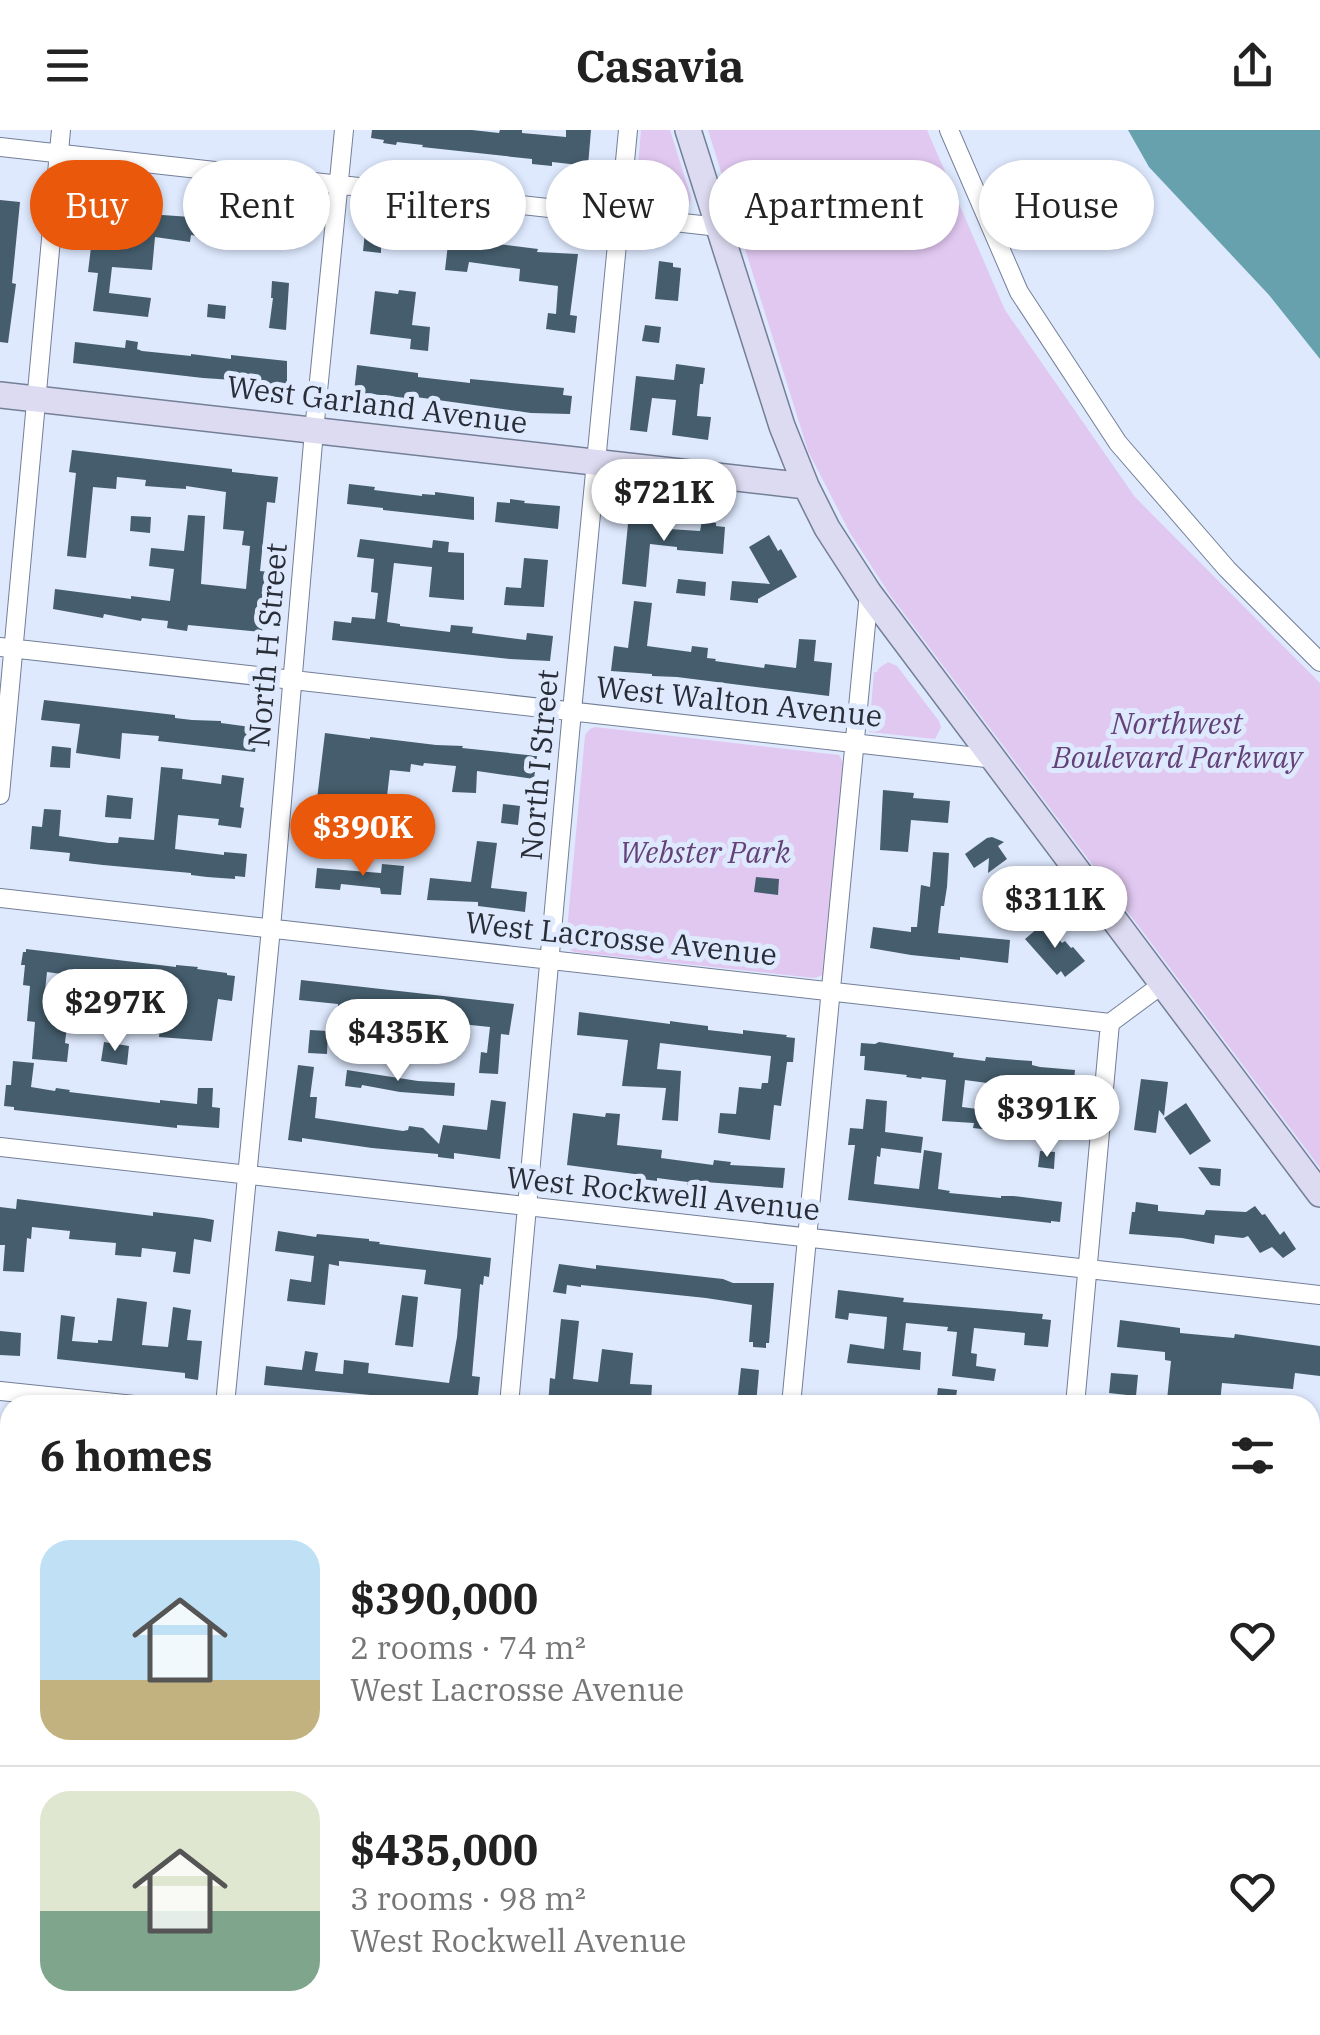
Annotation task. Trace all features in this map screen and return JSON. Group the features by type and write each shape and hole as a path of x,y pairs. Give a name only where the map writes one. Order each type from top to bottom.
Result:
{"main road":[{"path":"688,130 709,199"},
{"path":"725,250 782,426 827,528 870,593 1320,1194"},
{"name":"West Garland Avenue","path":"0,395 806,486"}],"street":[{"path":"0,795 6,648 62,130"},
{"name":"North H Street","path":"226,1395 344,130"},
{"name":"North I Street","path":"625,160 628,130"},
{"path":"950,130 1019,292 1118,443 1227,569 1320,662"},
{"path":"0,147 546,209"},
{"name":"North I Street","path":"511,1395 616,250"},
{"path":"792,1395 870,593"},
{"name":"West Walton Avenue","path":"6,648 995,759"},
{"name":"West Lacrosse Avenue","path":"0,898 1110,1023"},
{"path":"1076,1395 1110,1023 1164,982"},
{"name":"West Rockwell Avenue","path":"0,1147 1320,1295"},
{"path":"0,1390 45,1395"}],"green space":[{"path":"641,130 670,130 679,160 639,160"},
{"name":"Northwest Boulevard Parkway","path":"708,130 927,130 940,160 717,160"},
{"name":"Northwest Boulevard Parkway","path":"959,204 1005,310 1135,497 1320,683 1320,1168 890,595 850,533 808,451 745,250 959,250"},
{"path":"888,662 897,666 939,721 941,727 935,739 869,732 874,672"},
{"name":"Webster Park","path":"595,727 839,755 845,766 823,975 814,978 574,952 569,948 567,933 585,735"}],"shaded area":[{"path":"1128,130 1320,130 1320,359 1269,295 1154,172 1154,160 1145,160"}],"building":[{"path":"372,130 522,130 566,137 566,130 591,130 588,160 546,160 546,165 532,164 532,159 397,142 396,145 371,138"},
{"path":"0,200 20,202 8,343 0,342"},
{"path":"163,215 183,216 183,241 163,238"},
{"path":"526,247 538,249 537,252 578,254 570,315 577,316 575,333 546,329 548,313 556,314 558,286 519,281 520,269 469,262 467,272 445,270 447,250"},
{"path":"91,250 154,250 152,270 112,267 109,293 151,298 148,317 93,311 98,273 88,272"},
{"path":"659,261 681,268 678,301 655,299"},
{"path":"272,281 289,283 286,330 269,328"},
{"path":"399,290 416,292 412,325 430,327 428,351 410,349 411,339 370,334 375,291 398,294"},
{"path":"208,304 226,306 225,319 207,317"},
{"path":"645,325 661,327 659,343 642,341"},
{"path":"126,340 138,342 137,349 142,351 287,361 287,386 73,363 75,342 125,348"},
{"path":"676,364 705,368 697,416 711,417 708,440 672,435 676,400 652,398 647,432 630,430 636,376 674,380"},
{"path":"357,365 470,383 470,379 564,388 563,395 572,396 570,414 354,392"},
{"path":"72,450 278,477 275,503 267,502 260,571 270,572 262,632 188,625 187,631 167,628 168,621 104,614 103,618 53,609 55,589 170,601 174,569 149,566 151,548 184,551 188,515 205,516 201,584 246,589 250,546 242,545 244,531 223,529 226,492 186,486 145,486 146,480 117,477 116,489 93,487 86,558 67,556 76,473 69,472"},
{"path":"349,484 422,496 435,492 474,497 474,520 347,504"},
{"path":"510,499 560,506 558,529 495,522 497,502 510,503"},
{"path":"629,514 670,523 669,529 700,531 702,521 716,523 725,527 723,554 650,544 646,587 622,584"},
{"path":"131,516 151,517 150,533 130,531"},
{"path":"769,535 797,577 758,599 758,603 730,600 732,581 770,584 749,547"},
{"path":"360,539 432,548 433,540 449,542 448,552 464,553 464,600 429,597 432,567 394,563 387,622 450,632 451,625 473,627 472,633 526,640 527,633 553,636 550,661 332,640 334,621 351,623 352,617 375,619 378,593 371,592 374,559 357,557"},
{"path":"524,558 548,560 544,607 504,605 506,587 521,588"},
{"path":"678,579 706,582 705,596 676,593"},
{"path":"634,601 652,603 647,646 691,652 692,646 708,648 707,658 715,661 796,668 799,639 816,640 814,661 832,663 829,696 611,671 614,646 628,648"},
{"path":"44,700 258,728 255,752 122,733 120,759 76,753 80,724 41,720"},
{"path":"325,733 537,756 534,779 477,771 476,793 452,792 456,766 411,764 410,772 390,770 386,805 317,799"},
{"path":"52,746 71,748 70,768 50,767"},
{"path":"161,767 183,769 182,779 221,784 222,775 244,778 241,828 218,825 219,819 178,815 175,849 247,854 245,877 207,877 69,861 70,853 30,849 32,826 42,827 44,809 61,810 59,836 109,843 118,843 119,837 154,840"},
{"path":"883,790 914,793 913,798 950,801 948,823 911,820 908,852 880,850"},
{"path":"107,795 133,798 131,819 105,817"},
{"path":"503,804 520,806 518,825 501,823"},
{"path":"992,837 1004,842 998,846 1007,859 988,873 989,858 974,868 965,854"},
{"path":"477,841 497,843 491,888 527,892 525,912 478,906 478,902 427,900 430,878 471,882"},
{"path":"933,852 949,853 938,933 1010,940 1008,963 870,948 873,927 911,932 911,927 917,927 921,885 930,887"},
{"path":"382,864 404,866 401,895 381,894 380,888 341,884 340,890 315,888 317,868 381,873"},
{"path":"756,877 779,879 778,895 754,892"},
{"path":"1045,922 1062,943 1073,947 1085,961 1065,977 1061,971 1057,975 1025,939"},
{"path":"26,949 227,973 235,976 232,1001 218,999 212,1041 159,1037 162,1000 96,992 98,979 47,972 46,1005 69,1007 67,1062 32,1059 35,1022 27,1021 30,986 23,985 25,965 21,965"},
{"path":"301,980 514,1004 509,1035 501,1034 498,1074 479,1073 481,1052 487,1053 490,1027 451,1023 452,1017 338,1008 338,1004 299,1000"},
{"path":"579,1012 795,1038 781,1106 774,1105 770,1140 718,1133 720,1113 736,1114 739,1087 761,1089 762,1083 768,1083 771,1056 660,1043 657,1069 681,1071 678,1121 662,1120 666,1088 622,1086 628,1040 577,1035"},
{"path":"310,1030 328,1031 327,1054 308,1053"},
{"path":"104,1042 129,1046 127,1065 101,1061"},
{"path":"861,1043 954,1053 953,1057 1032,1061 1032,1065 1040,1067 1075,1070 1073,1092 1069,1092 1068,1104 1063,1103 1059,1126 1043,1125 1046,1091 965,1080 962,1107 1001,1112 999,1131 973,1128 974,1123 942,1121 946,1080 864,1070"},
{"path":"13,1061 34,1063 31,1087 55,1091 56,1088 160,1103 197,1104 198,1088 213,1088 212,1107 220,1108 219,1128 177,1128 14,1110 4,1106"},
{"path":"298,1065 314,1067 310,1097 317,1097 315,1118 403,1131 409,1126 423,1128 439,1144 443,1125 487,1130 491,1100 506,1102 500,1159 454,1153 454,1159 302,1138 302,1142 288,1140"},
{"path":"347,1070 455,1083 454,1096 345,1086"},
{"path":"1141,1079 1168,1082 1164,1116 1159,1110 1156,1133 1134,1130"},
{"path":"866,1099 887,1101 885,1132 923,1137 921,1153 881,1148 874,1184 919,1189 924,1150 942,1153 938,1189 1062,1202 1060,1222 848,1200 855,1145 848,1145 850,1128 863,1129"},
{"path":"1186,1103 1211,1141 1190,1155 1164,1118"},
{"path":"573,1113 605,1117 606,1113 620,1114 617,1145 662,1150 661,1158 785,1168 783,1188 705,1182 704,1188 687,1185 688,1182 642,1179 642,1175 567,1165"},
{"path":"1040,1151 1055,1152 1054,1169 1038,1167"},
{"path":"1198,1167 1221,1169 1220,1186 1211,1185"},
{"path":"17,1199 214,1220 211,1242 194,1239 190,1274 173,1272 176,1252 142,1248 141,1257 115,1255 116,1243 69,1239 70,1231 32,1227 24,1272 3,1271 5,1245 0,1245 0,1207 16,1209"},
{"path":"1136,1202 1158,1205 1158,1211 1204,1215 1206,1210 1246,1212 1255,1206 1280,1235 1284,1231 1296,1249 1283,1258 1272,1247 1260,1253 1248,1236 1215,1235 1214,1244 1129,1234"},
{"path":"278,1231 369,1239 379,1244 491,1258 489,1277 484,1276 483,1285 480,1284 472,1376 480,1377 478,1395 370,1395 264,1385 266,1366 302,1370 305,1351 318,1353 315,1371 343,1374 344,1360 369,1363 368,1373 449,1383 461,1289 424,1284 426,1270 339,1261 339,1266 329,1264 325,1305 287,1301 290,1279 311,1282 314,1256 275,1251"},
{"path":"559,1264 596,1269 596,1265 733,1283 774,1283 769,1343 766,1348 753,1347 753,1342 749,1342 752,1305 581,1285 567,1285 566,1294 553,1292"},
{"path":"838,1290 904,1298 903,1302 1043,1314 1042,1319 1051,1320 1048,1347 1024,1345 1025,1333 974,1328 971,1353 977,1354 976,1366 996,1369 994,1381 952,1376 957,1332 947,1331 948,1327 906,1323 903,1350 921,1352 920,1370 847,1363 850,1344 884,1349 887,1317 849,1313 848,1320 835,1318"},
{"path":"402,1295 418,1297 413,1347 395,1345"},
{"path":"117,1298 147,1302 142,1345 168,1347 173,1307 191,1310 187,1340 202,1341 198,1380 185,1378 185,1373 57,1359 61,1315 75,1317 72,1341 112,1341"},
{"path":"561,1319 579,1321 573,1379 598,1382 602,1349 633,1353 630,1384 652,1385 651,1395 549,1395 550,1378 555,1379"},
{"path":"1120,1320 1180,1328 1180,1333 1234,1338 1235,1334 1320,1346 1320,1376 1295,1373 1293,1389 1222,1383 1221,1395 1168,1395 1171,1361 1165,1360 1165,1352 1117,1347"},
{"path":"0,1331 21,1333 20,1356 0,1355"},
{"path":"741,1368 759,1370 757,1395 738,1395"},
{"path":"1111,1373 1138,1375 1136,1395 1109,1393"},
{"path":"938,1388 957,1390 956,1395 937,1395"}]}
